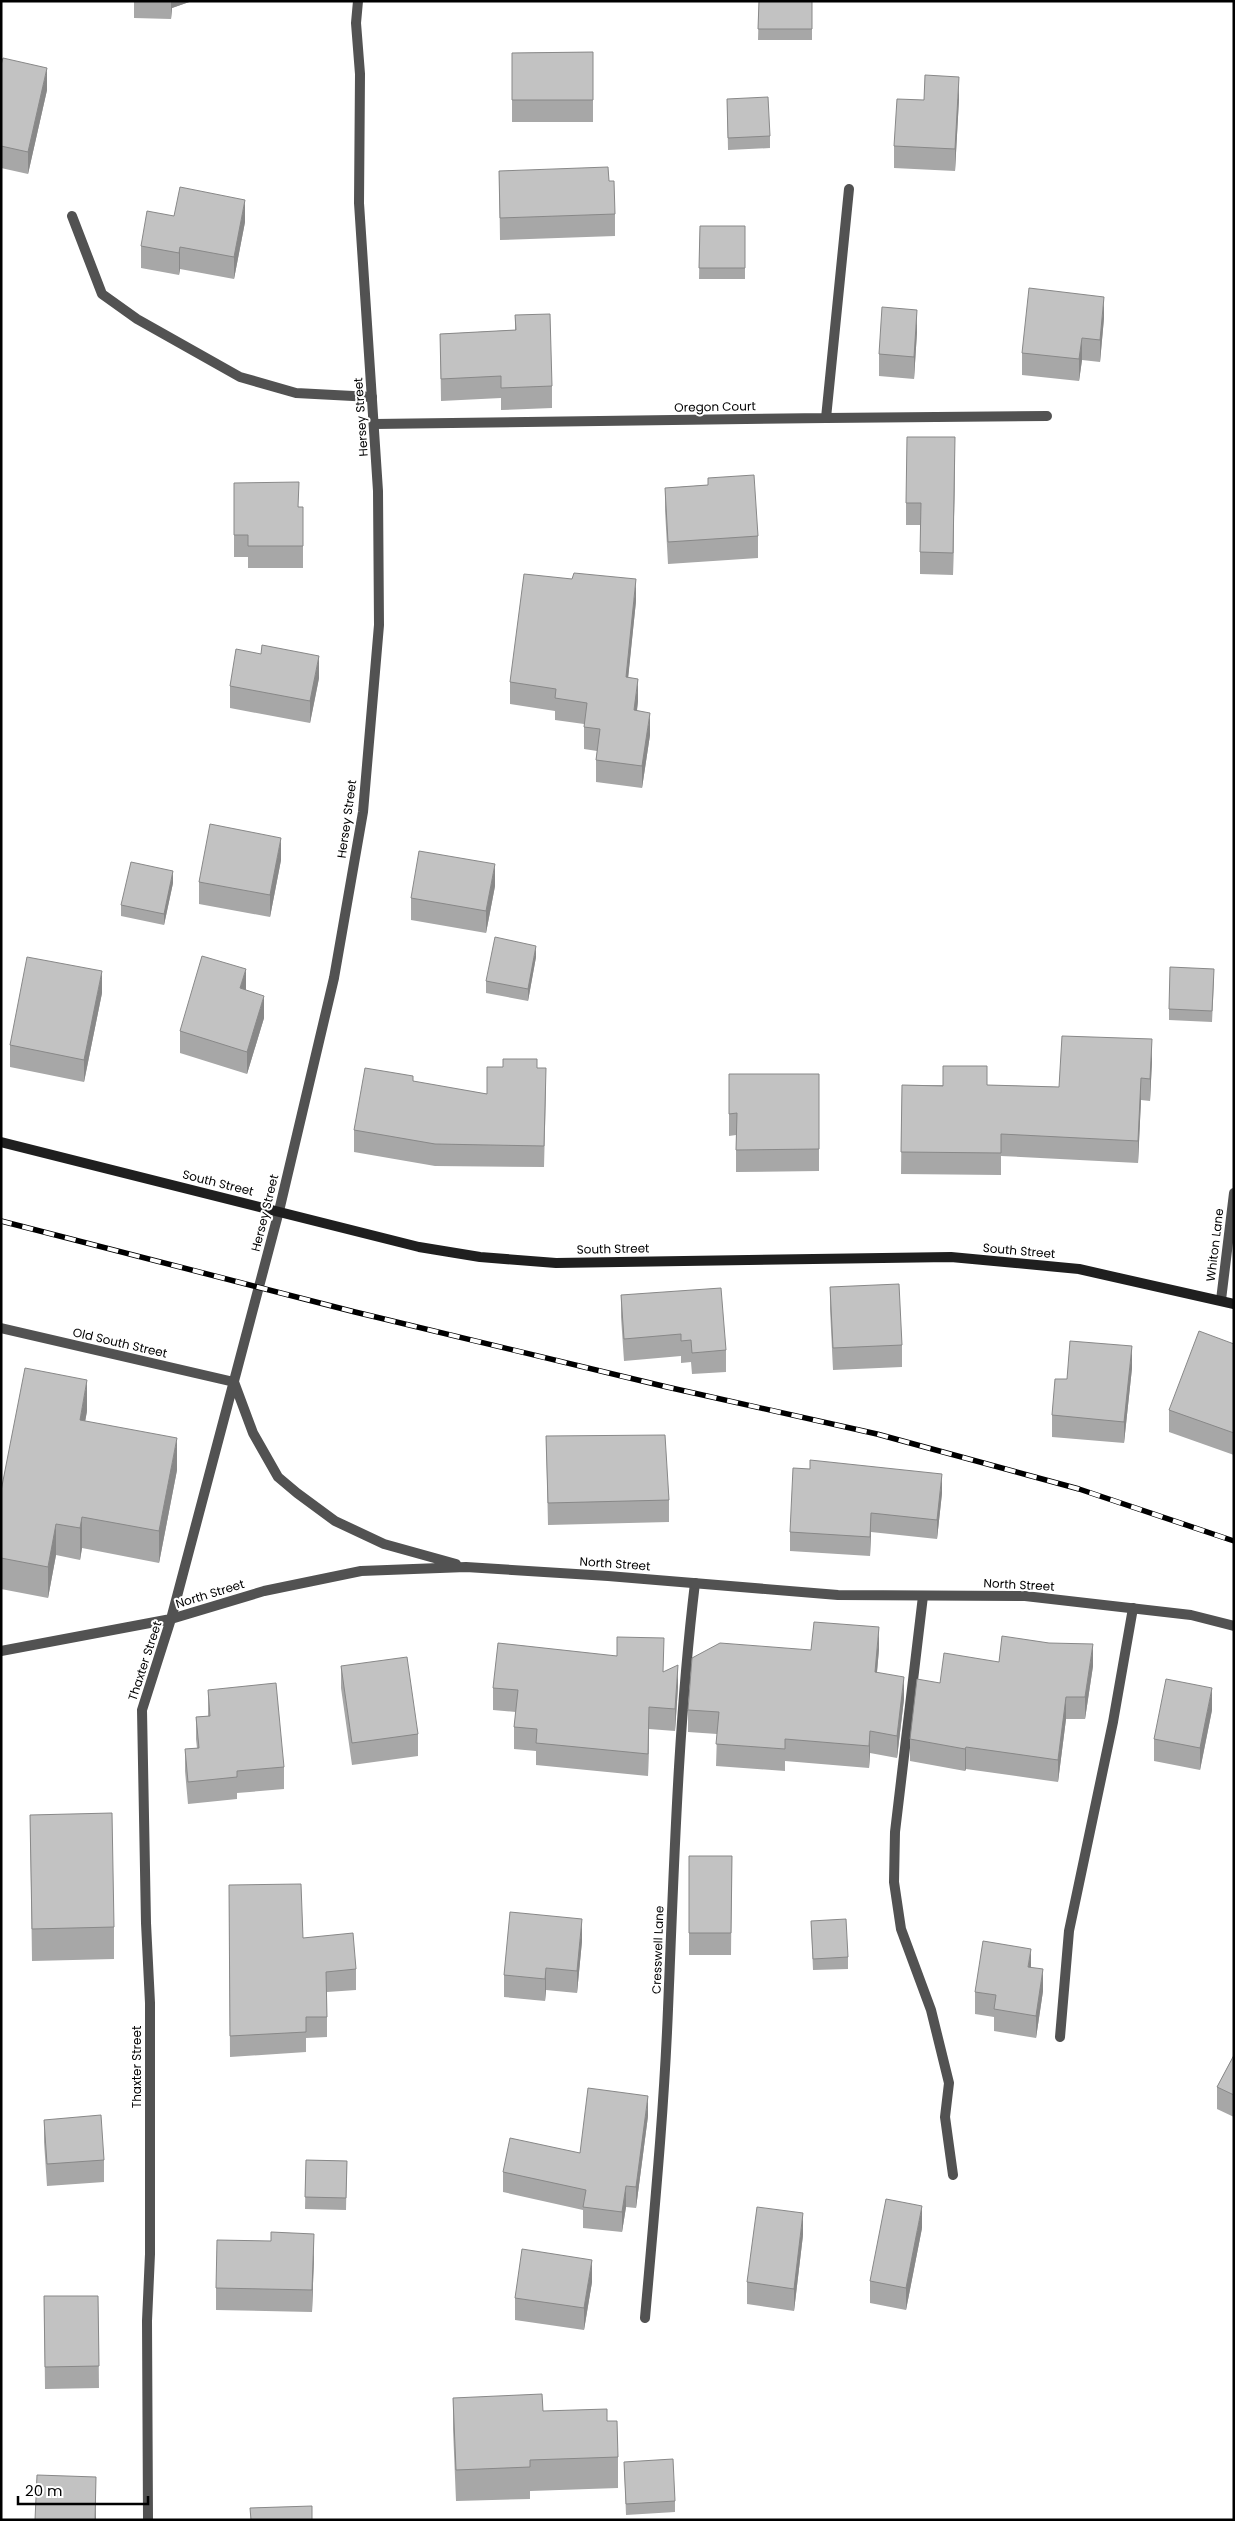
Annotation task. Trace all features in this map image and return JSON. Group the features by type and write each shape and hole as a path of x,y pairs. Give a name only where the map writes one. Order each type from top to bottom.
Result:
{"main road":[{"name":"South Street","path":"1,1142 418,1247 480,1257 556,1263 951,1257 1078,1269 1234,1304"}],"street":[{"name":"Hersey Street","path":"171,1619 279,1211 334,978 363,812 378,625 378,491 359,203 360,74 356,23 358,1"},
{"path":"826,418 849,189"},
{"path":"72,216 102,294 137,319 240,377 296,392 372,397"},
{"name":"Oregon Court","path":"374,424 1047,416"},
{"name":"Whiton Lane","path":"1221,1300 1234,1193"},
{"name":"Old South Street","path":"1,1328 234,1382"},
{"path":"234,1382 253,1433 269,1462 278,1477 296,1494 335,1521 384,1544 466,1567"},
{"name":"North Street","path":"1,1651 95,1635 171,1619 264,1591 361,1572 466,1567 695,1583 838,1596 1026,1596 1191,1614 1234,1626"},
{"name":"Cresswell Lane","path":"645,2318 662,2123 678,1784 689,1635 695,1583"},
{"path":"923,1596 895,1832 894,1882 900,1929 931,2010 949,2083 944,2117 953,2175"},
{"path":"1060,2037 1069,1931 1111,1731 1134,1608"},
{"name":"Thaxter Street","path":"148,2520 147,2321 150,2254 150,2002 146,1924 142,1710 171,1619"}],"building":[{"path":"759,1 812,1 812,29 758,29"},
{"path":"593,52 593,100 512,100 512,53"},
{"path":"3,58 47,68 28,152 1,146 1,65"},
{"path":"925,75 959,77 955,149 894,146 897,99 924,100"},
{"path":"768,97 770,136 728,138 727,99"},
{"path":"608,167 609,181 614,181 615,214 500,218 499,171"},
{"path":"180,187 245,200 234,257 180,247 179,253 141,246 147,211 174,216"},
{"path":"700,226 745,226 745,268 699,268"},
{"path":"1029,288 1104,297 1100,340 1082,338 1079,359 1022,353"},
{"path":"882,307 917,310 914,357 879,354"},
{"path":"550,314 552,386 501,388 501,376 441,379 440,334 516,330 515,315"},
{"path":"907,437 955,437 953,553 920,552 921,503 906,503"},
{"path":"754,475 758,536 668,542 665,488 708,485 708,478"},
{"path":"299,482 298,507 303,507 303,546 248,546 248,535 234,535 234,483"},
{"path":"574,573 636,579 626,677 638,679 634,710 650,713 642,766 596,760 600,729 584,727 587,703 555,698 556,689 510,682 524,574 572,579"},
{"path":"262,645 319,656 310,701 230,686 236,649 261,654"},
{"path":"210,824 281,838 270,895 199,882"},
{"path":"419,851 495,864 486,911 411,898"},
{"path":"131,862 173,871 164,914 121,905"},
{"path":"495,937 536,946 528,989 486,981"},
{"path":"202,956 246,969 240,988 264,996 247,1052 180,1031"},
{"path":"27,957 102,971 84,1060 10,1045"},
{"path":"1170,967 1214,969 1212,1011 1169,1009"},
{"path":"1062,1036 1152,1039 1150,1079 1141,1078 1138,1141 1001,1134 1001,1153 901,1152 902,1085 943,1086 943,1066 987,1066 987,1085 1059,1087"},
{"path":"503,1059 537,1059 537,1068 546,1068 544,1146 435,1144 354,1130 365,1068 413,1076 413,1081 487,1094 487,1067 503,1067"},
{"path":"729,1074 819,1074 819,1149 736,1150 737,1113 729,1114"},
{"path":"899,1284 902,1345 833,1348 830,1287"},
{"path":"721,1288 726,1350 692,1353 691,1340 681,1341 681,1334 624,1339 621,1295"},
{"path":"1199,1331 1234,1344 1234,1433 1169,1410"},
{"path":"1070,1341 1132,1346 1124,1422 1052,1415 1055,1379 1067,1379"},
{"path":"25,1368 87,1380 80,1420 177,1438 159,1531 82,1517 80,1528 56,1524 48,1567 1,1558 1,1491"},
{"path":"665,1435 669,1500 548,1503 546,1436"},
{"path":"810,1460 942,1474 937,1520 871,1513 870,1537 790,1532 793,1468 810,1469"},
{"path":"814,1622 879,1627 875,1672 904,1677 897,1736 870,1731 869,1746 785,1739 785,1749 716,1744 719,1712 688,1710 692,1658 720,1643 811,1650"},
{"path":"1002,1636 1049,1643 1093,1644 1085,1697 1066,1697 1058,1760 966,1747 965,1749 910,1739 917,1679 940,1683 944,1653 999,1662"},
{"path":"617,1637 664,1638 663,1672 678,1665 675,1709 649,1707 648,1754 536,1743 537,1729 514,1727 518,1690 493,1688 498,1643 617,1656"},
{"path":"407,1657 418,1734 352,1743 341,1666"},
{"path":"1166,1679 1212,1688 1200,1748 1154,1739"},
{"path":"276,1683 284,1767 237,1771 237,1777 188,1782 185,1749 199,1748 196,1717 210,1716 208,1690"},
{"path":"112,1813 114,1927 32,1929 30,1815"},
{"path":"689,1856 732,1856 731,1933 689,1933"},
{"path":"301,1884 303,1938 353,1933 356,1969 326,1972 327,2017 306,2017 306,2032 230,2036 229,1885"},
{"path":"510,1912 582,1919 577,1971 546,1968 545,1979 504,1975"},
{"path":"846,1919 848,1957 813,1959 811,1921"},
{"path":"983,1941 1031,1949 1028,1967 1043,1969 1036,2016 994,2009 996,1995 975,1992"},
{"path":"1234,2055 1234,2095 1217,2087"},
{"path":"588,2088 648,2096 636,2187 626,2186 622,2212 583,2207 586,2190 503,2172 510,2138 580,2153"},
{"path":"101,2115 104,2160 47,2164 44,2120"},
{"path":"306,2160 347,2161 346,2198 305,2197"},
{"path":"886,2199 922,2206 906,2288 870,2281"},
{"path":"757,2207 803,2213 794,2289 747,2282"},
{"path":"271,2232 314,2234 312,2290 216,2288 217,2240 271,2241"},
{"path":"522,2249 592,2260 584,2308 515,2298"},
{"path":"44,2296 98,2296 99,2366 45,2367"},
{"path":"542,2394 543,2411 607,2409 607,2421 617,2421 618,2457 530,2460 530,2467 456,2470 453,2398"},
{"path":"673,2459 675,2501 626,2504 624,2462"},
{"path":"37,2475 96,2477 95,2520 35,2520"},
{"path":"312,2506 312,2520 251,2520 250,2508"}],"railway":[{"path":"1,1221 355,1312 667,1387 877,1434 1079,1489 1234,1541"}]}
